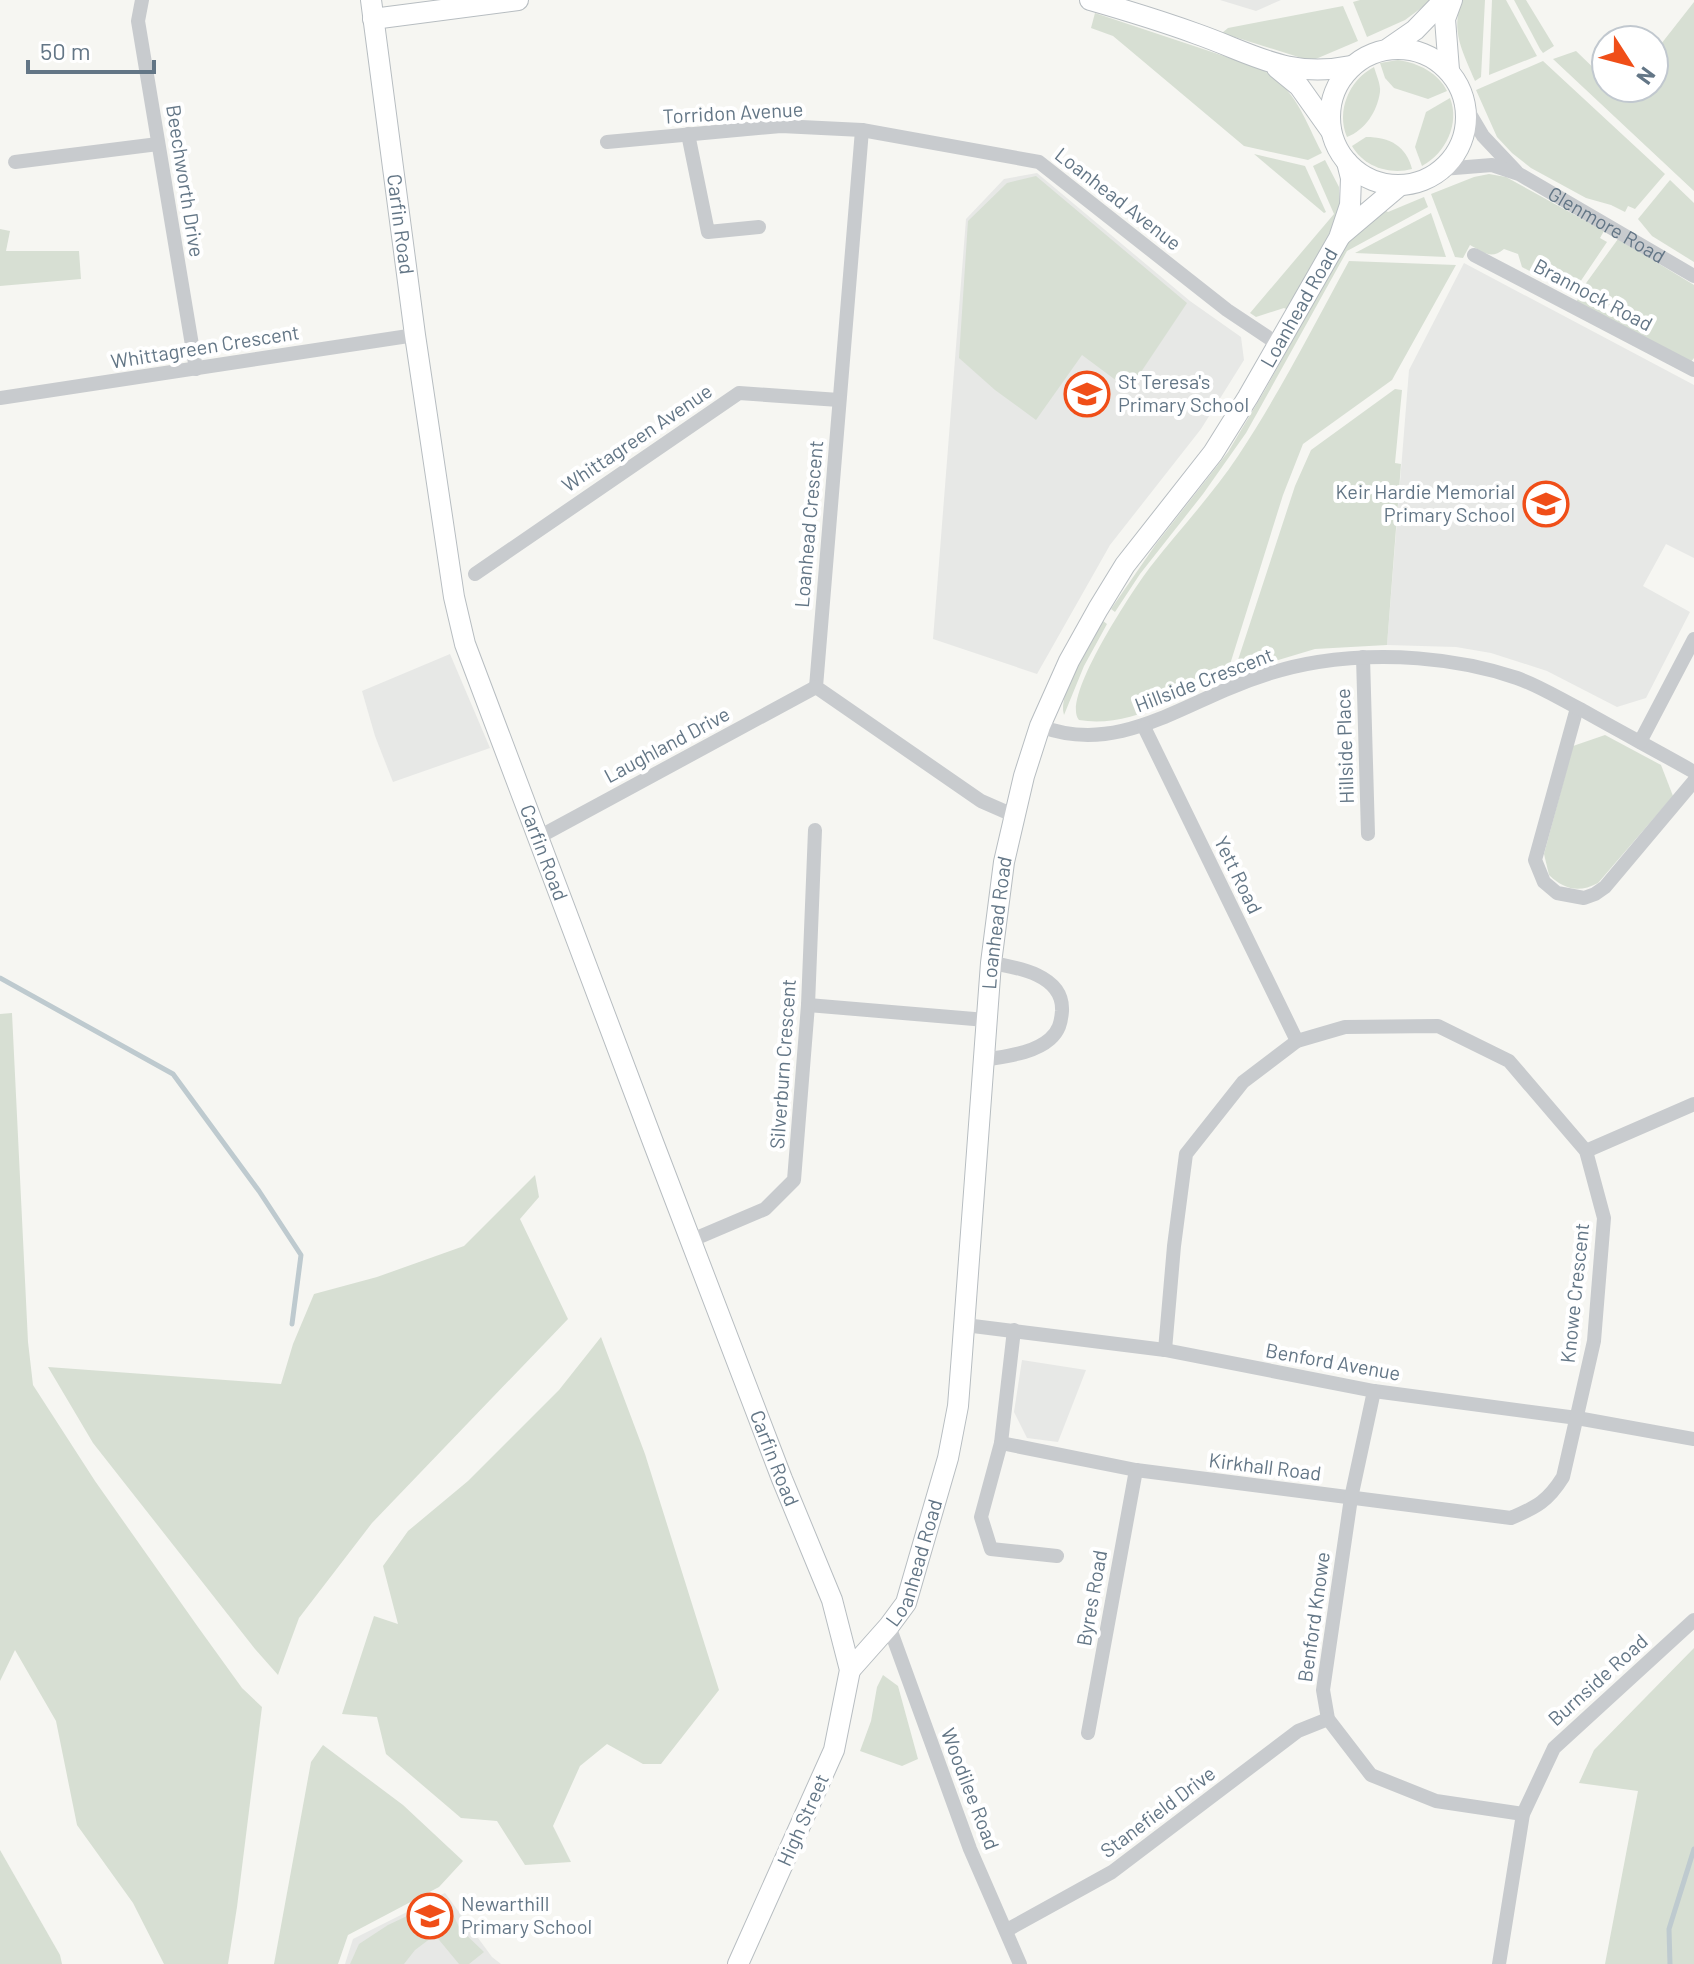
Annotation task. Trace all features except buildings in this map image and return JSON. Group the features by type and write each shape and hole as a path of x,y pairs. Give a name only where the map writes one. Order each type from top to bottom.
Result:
{"street":[{"name":"Beechworth Drive","path":"142,0 138,21 196,369"},
{"path":"372,10 518,0"},
{"path":"1090,0 1296,70 1315,72 1351,66"},
{"path":"1331,131 1330,107 1337,84 1351,66 1368,55 1389,48 1415,30 1444,0"},
{"path":"1449,70 1445,19 1452,0"},
{"name":"Carfin Road","path":"372,10 415,335 454,597 465,644 782,1479 832,1600 850,1670"},
{"path":"1267,61 1299,86 1331,131 1339,153 1355,170 1376,182 1399,186 1422,181 1442,169 1458,151 1466,131 1467,109 1461,88 1449,70 1432,56 1411,49 1389,48"},
{"name":"Glenmore Road","path":"1467,109 1483,136 1519,174"},
{"name":"Torridon Avenue","path":"607,142 781,126 862,130"},
{"name":"Loanhead Avenue","path":"862,130 1039,162 1227,310 1278,344"},
{"name":"Loanhead Crescent","path":"816,687 862,130"},
{"path":"688,134 708,232 759,227"},
{"path":"15,162 158,144"},
{"name":"Loanhead Road","path":"850,1670 906,1603 937,1502 958,1406 991,963 1013,815 1040,726 1069,661 1125,565 1213,453 1339,238 1350,205 1351,178 1347,162"},
{"name":"Glenmore Road","path":"1442,169 1492,165 1519,174 1694,276"},
{"name":"Loanhead Road","path":"1339,238 1399,186"},
{"name":"Brannock Road","path":"1474,255 1694,370"},
{"name":"Whittagreen Crescent","path":"0,398 415,335"},
{"name":"Whittagreen Avenue","path":"475,574 739,393 839,400"},
{"path":"1640,742 1694,639"},
{"name":"Hillside Crescent","path":"1040,726 1058,733 1099,735 1144,727 1268,673 1318,662 1363,657 1416,658 1516,678 1694,772"},
{"name":"Hillside Place","path":"1363,657 1368,834"},
{"path":"816,687 981,801 1013,815"},
{"name":"Laughland Drive","path":"537,838 816,687"},
{"path":"1577,708 1535,860 1544,882 1557,893 1584,898 1605,887 1694,781"},
{"name":"Yett Road","path":"1144,727 1297,1041"},
{"name":"Silverburn Crescent","path":"692,1240 765,1209 794,1180 808,1005 815,830"},
{"path":"984,1060 1035,1048 1050,1039 1060,1027 1062,1005 1054,987 1036,974 991,963"},
{"path":"808,1005 986,1020"},
{"name":"Knowe Crescent","path":"1165,1350 1186,1154 1243,1082 1297,1041 1345,1027 1438,1026 1509,1061 1586,1151 1604,1218 1594,1341 1577,1418"},
{"path":"1586,1151 1694,1104"},
{"name":"Benford Avenue","path":"965,1325 1165,1350 1374,1391 1577,1418 1694,1439"},
{"path":"1014,1330 1001,1443 981,1517 991,1549 1057,1556"},
{"name":"Benford Knowe","path":"1328,1719 1323,1690 1351,1498 1374,1391"},
{"name":"Kirkhall Road","path":"1001,1443 1136,1470 1511,1518 1551,1496 1563,1477 1577,1418"},
{"name":"Byres Road","path":"1088,1733 1136,1470"},
{"name":"Burnside Road","path":"1499,1964 1523,1814 1554,1748 1694,1620"},
{"name":"Woodilee Road","path":"889,1626 970,1849 1020,1964"},
{"name":"High Street","path":"738,1964 834,1750 850,1670"},
{"path":"1328,1719 1371,1775 1436,1801 1523,1814"},
{"name":"Stanefield Drive","path":"1007,1930 1112,1872 1298,1731 1328,1719"}],"shaded area":[{"path":"1220,0 1281,0 1256,11"},
{"path":"1432,0 1405,20 1367,37 1353,2"},
{"path":"1462,0 1485,0 1481,77 1475,81 1462,51 1458,32"},
{"path":"1492,0 1506,0 1537,56 1489,75"},
{"path":"1514,0 1526,0 1554,46 1543,53"},
{"path":"1694,2 1694,191 1601,104 1670,104 1670,33"},
{"path":"1343,6 1358,41 1311,61 1222,33 1228,28"},
{"path":"1095,13 1260,68 1273,76 1291,95 1322,153 1308,160 1244,146 1113,36 1091,28"},
{"path":"1576,51 1590,65 1590,94 1553,59"},
{"path":"1398,60 1427,70 1447,91 1428,99 1394,88 1385,78 1380,63"},
{"path":"1543,61 1665,174 1635,209 1628,206 1625,212 1586,198 1531,168 1497,137 1476,90"},
{"path":"1374,67 1380,89 1376,106 1365,125 1347,137 1343,117 1347,97 1358,80"},
{"path":"1450,98 1453,117 1449,136 1438,153 1422,166 1415,147 1426,112"},
{"path":"1366,137 1396,144 1406,154 1412,169 1395,171 1370,164 1352,146"},
{"path":"1254,154 1305,166 1326,212 1324,213"},
{"path":"1325,160 1339,187 1339,215 1288,310 1284,308 1256,317 1250,313 1334,214 1313,166"},
{"name":"St Teresa's Primary School","path":"1037,173 1190,301 1241,337 1244,360 1201,429 1110,545 1037,674 933,639 966,219 1004,179"},
{"path":"1489,174 1506,177 1604,231 1600,238 1607,242 1572,294 1522,267 1518,254 1504,249 1491,254 1470,245 1463,258 1455,257 1431,194"},
{"path":"1036,176 1187,303 1129,390 1082,355 1036,420 959,358 968,221 1007,183"},
{"path":"1670,180 1694,203 1694,262 1652,236 1638,219"},
{"path":"1424,197 1428,207 1347,251 1246,433 1115,612 1111,609 1156,544 1228,452 1347,242 1386,211"},
{"path":"1431,213 1446,257 1355,253"},
{"path":"0,229 10,231 6,251 79,251 81,279 0,286"},
{"path":"1618,239 1694,285 1694,358 1690,363 1576,302 1576,297"},
{"path":"1349,261 1456,265 1392,380 1303,444 1283,495 1227,674 1136,715 1117,720 1079,720 1076,708 1080,690 1116,619 1151,566 1207,498 1253,433"},
{"name":"Keir Hardie Memorial Primary School","path":"1464,263 1694,385 1694,558 1666,544 1643,586 1690,612 1646,698 1617,707 1547,671 1491,653 1456,647 1387,645 1409,370"},
{"path":"1395,389 1402,390 1395,463 1401,464 1387,645 1315,649 1248,669 1237,663 1295,486 1311,450"},
{"path":"1103,621 1107,624 1084,666 1064,715 1063,705 1070,681"},
{"path":"450,654 490,748 393,782 362,691"},
{"path":"1605,735 1661,765 1673,796 1598,883 1585,888 1572,888 1549,875 1544,854 1573,746"},
{"path":"12,1013 28,1342 33,1385 95,1481 198,1627 242,1688 262,1707 228,1964 164,1964 133,1903 77,1825 56,1721 15,1650 0,1681 0,1014"},
{"path":"535,1175 539,1197 520,1219 568,1319 372,1523 299,1618 278,1675 93,1443 48,1367 281,1384 293,1344 314,1294 377,1277 464,1246"},
{"path":"601,1337 645,1454 719,1690 661,1764 643,1764 607,1744 580,1766 553,1826 571,1862 525,1865 497,1821 461,1818 386,1754 377,1717 342,1714 374,1616 398,1624 383,1566 408,1531 468,1481 559,1390"},
{"path":"1022,1360 1086,1370 1058,1442 1027,1438 1014,1412"},
{"path":"1694,1648 1694,1964 1605,1964 1638,1791 1579,1783 1594,1750"},
{"path":"883,1675 898,1686 918,1759 902,1766 860,1751"},
{"path":"323,1745 403,1805 463,1861 439,1887 348,1935 338,1964 274,1964 311,1762"},
{"path":"0,1850 60,1955 62,1964 0,1964"},
{"name":"Newarthill Primary School","path":"445,1893 492,1957 501,1964 345,1964 353,1939"},
{"name":"Newarthill Primary School","path":"445,1898 460,1929 484,1952 469,1964 459,1964 435,1935 415,1950 404,1964 350,1964 359,1944 388,1925"}],"waterway":[{"path":"0,978 173,1074 259,1191 301,1255 292,1324"},
{"path":"1670,1964 1669,1929 1694,1849"}],"place":[{"name":"St Teresa's Primary School","path":"1087,394"},
{"name":"Keir Hardie Memorial Primary School","path":"1546,504"},
{"name":"Newarthill Primary School","path":"430,1916"}]}
